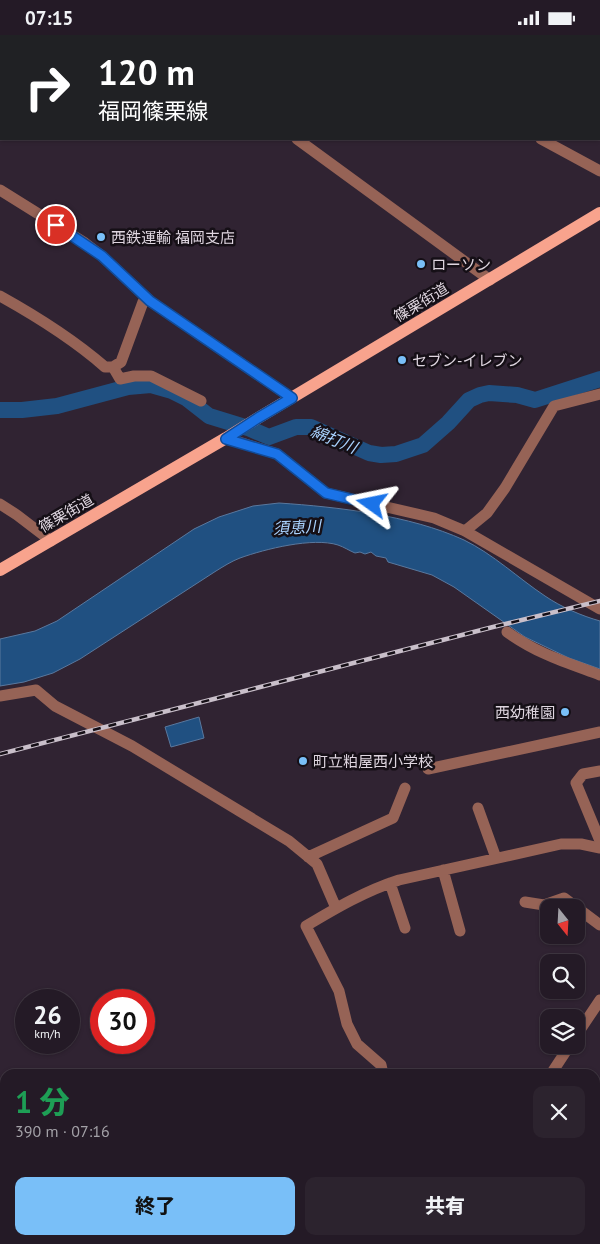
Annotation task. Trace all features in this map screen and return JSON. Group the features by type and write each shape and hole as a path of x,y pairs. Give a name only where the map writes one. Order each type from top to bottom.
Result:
{"main road":[{"name":"篠栗街道","path":"0,570 226,439 600,213"}],"street":[{"path":"298,140 490,280"},
{"path":"543,140 600,171"},
{"path":"0,189 85,243 102,256 146,298 292,398"},
{"path":"0,295 29,312 105,367 113,367 121,363 142,302 146,298"},
{"path":"113,367 120,379 134,375 151,376 201,401"},
{"path":"464,531 487,513 505,488 554,406 600,394"},
{"path":"226,439 277,454 326,493 434,519 464,531 600,609"},
{"path":"0,504 51,541"},
{"path":"507,632 525,645 544,655 600,675"},
{"path":"0,696 36,690 55,706 132,746 289,841 317,864 336,908"},
{"path":"428,769 600,732"},
{"path":"600,771 583,775 576,783 600,841"},
{"path":"308,857 393,819 405,788"},
{"path":"478,808 496,858"},
{"path":"382,1069 381,1065 358,1044 347,1024 339,991 306,926 376,887 390,883 561,844 581,844 600,848"},
{"path":"443,870 460,931"},
{"path":"390,883 405,928"},
{"path":"525,902 544,905 564,898 600,925"},
{"path":"585,1022 600,1000"},
{"path":"554,1069 564,1054"}],"water":[{"name":"須恵川","path":"279,503 349,510 397,518 443,531 464,540 485,552 551,600 586,617 600,621 600,669 569,658 525,637 454,587 432,575 388,562 386,558 376,556 371,552 365,554 355,553 338,545 316,542 275,548 237,559 80,659 53,673 24,682 0,686 0,639 35,631 57,621 194,529 219,517 253,506"},
{"path":"199,717 204,738 171,747 165,727"}],"waterway":[{"name":"綿打川","path":"0,410 22,410 57,406 128,387 151,385 172,391 186,398 209,416 248,428 269,437 296,427 311,427 369,453 381,455 396,454 423,445 448,423 469,400 480,395 489,393 517,395 535,400 600,379"}],"railway":[{"path":"0,754 600,601"}],"place":[{"name":"西鉄運輸 福岡支店","path":"101,237"},
{"name":"ローソン","path":"421,264"},
{"name":"セブン-イレブン","path":"402,360"},
{"name":"西幼稚園","path":"565,712"},
{"name":"町立粕屋西小学校","path":"303,761"}],"route":[{"path":"56,225 102,256 150,301 180,323 292,398 226,439 277,454 326,493 372,504"}]}
